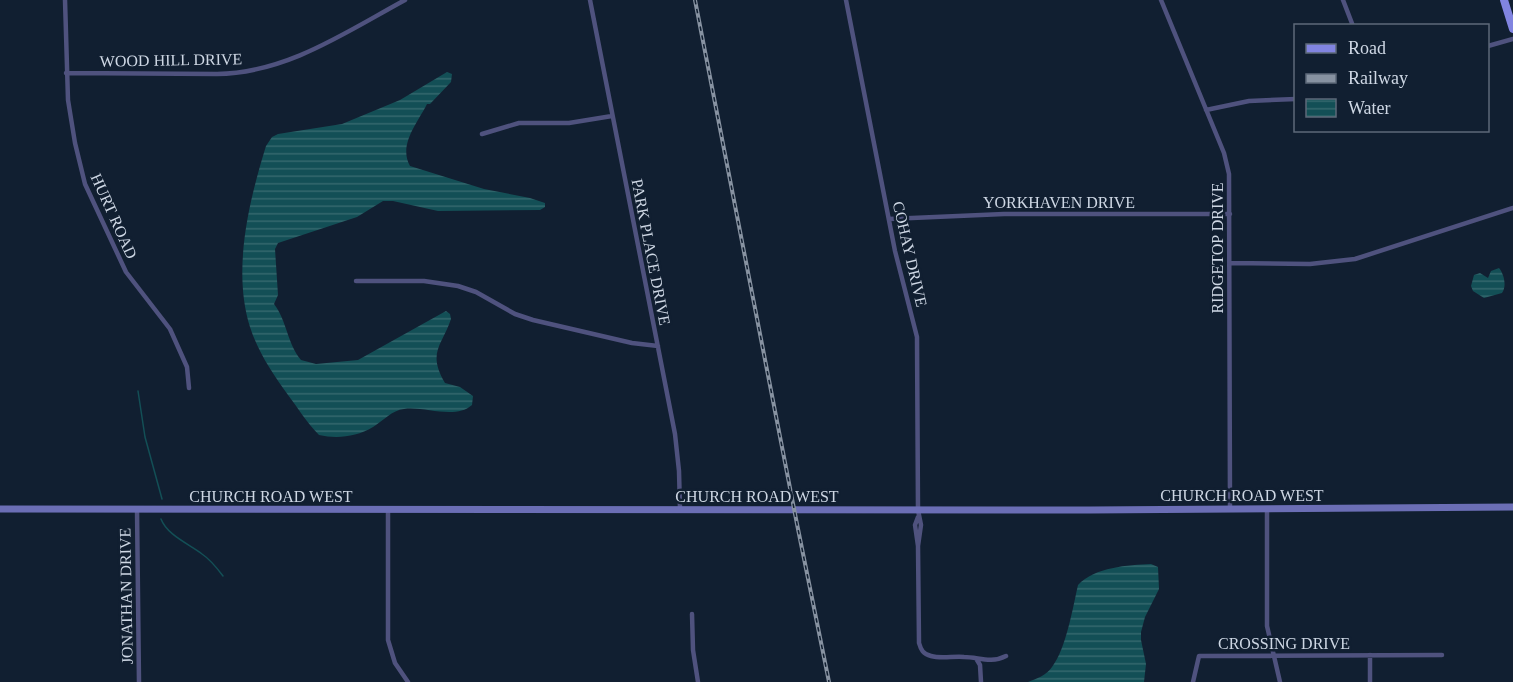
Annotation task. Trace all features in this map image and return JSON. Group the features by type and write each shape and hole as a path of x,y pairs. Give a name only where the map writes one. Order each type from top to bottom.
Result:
{"main road":[{"path":"1504,0 1513,28"}],"street":[{"name":"HURT ROAD","path":"65,0 66,73 72,127 85,184 126,272 170,329 187,367 189,388"},
{"name":"WOOD HILL DRIVE","path":"66,73 241,73 307,53 405,0"},
{"name":"PARK PLACE DRIVE","path":"590,0 677,445 680,509"},
{"name":"COHAY DRIVE","path":"846,0 889,219 917,345 918,513 921,525 918,546 918,626 921,649 932,657 965,657 977,660"},
{"name":"RIDGETOP DRIVE","path":"1161,0 1227,164 1230,181 1230,508"},
{"path":"1343,0 1352,24"},
{"path":"1489,46 1513,39"},
{"path":"1206,110 1236,102 1294,99"},
{"path":"482,134 519,123 569,123 612,116"},
{"path":"1230,263 1310,264 1344,261 1387,250 1513,208"},
{"name":"YORKHAVEN DRIVE","path":"889,219 954,215 1230,214"},
{"path":"356,281 424,281 458,286 476,292 515,314 532,320 644,345 658,346"},
{"name":"CHURCH ROAD WEST","path":"0,509 680,509 918,513 1230,508 1513,507"},
{"path":"1267,508 1267,626 1280,682"},
{"name":"JONATHAN DRIVE","path":"137,509 139,682"},
{"path":"387,510 388,640 395,663 408,682"},
{"path":"692,614 693,651 698,682"},
{"path":"1370,655 1370,682"},
{"name":"CROSSING DRIVE","path":"1193,682 1198,656 1442,655"},
{"path":"981,682 980,665 977,660 998,659 1006,656"}],"water":[{"path":"447,72 452,74 451,82 430,104 427,104 411,134 406,150 410,166 484,189 530,198 545,203 545,207 540,210 438,211 383,201 357,217 278,243 275,249 278,295 274,304 301,360 316,364 358,360 446,311 450,314 451,319 438,349 437,364 445,383 460,387 473,396 472,405 457,412 404,409 396,411 360,433 340,437 319,435 310,426 266,362 253,336 245,305 243,259 245,236 254,189 266,146 272,137 278,134 342,124 400,100"},
{"path":"1499,268 1504,280 1502,293 1484,298 1473,291 1471,286 1474,275 1480,273 1488,278 1491,271"},
{"path":"1151,564 1158,567 1159,589 1145,617 1141,632 1146,664 1144,682 1028,682 1047,672 1057,659 1068,628 1078,585 1093,574 1103,571 1122,566"}],"waterway":[{"path":"138,391 145,437 162,499"},
{"path":"161,519 168,530 208,559 223,576"}],"railway":[{"path":"695,0 829,682"}]}
